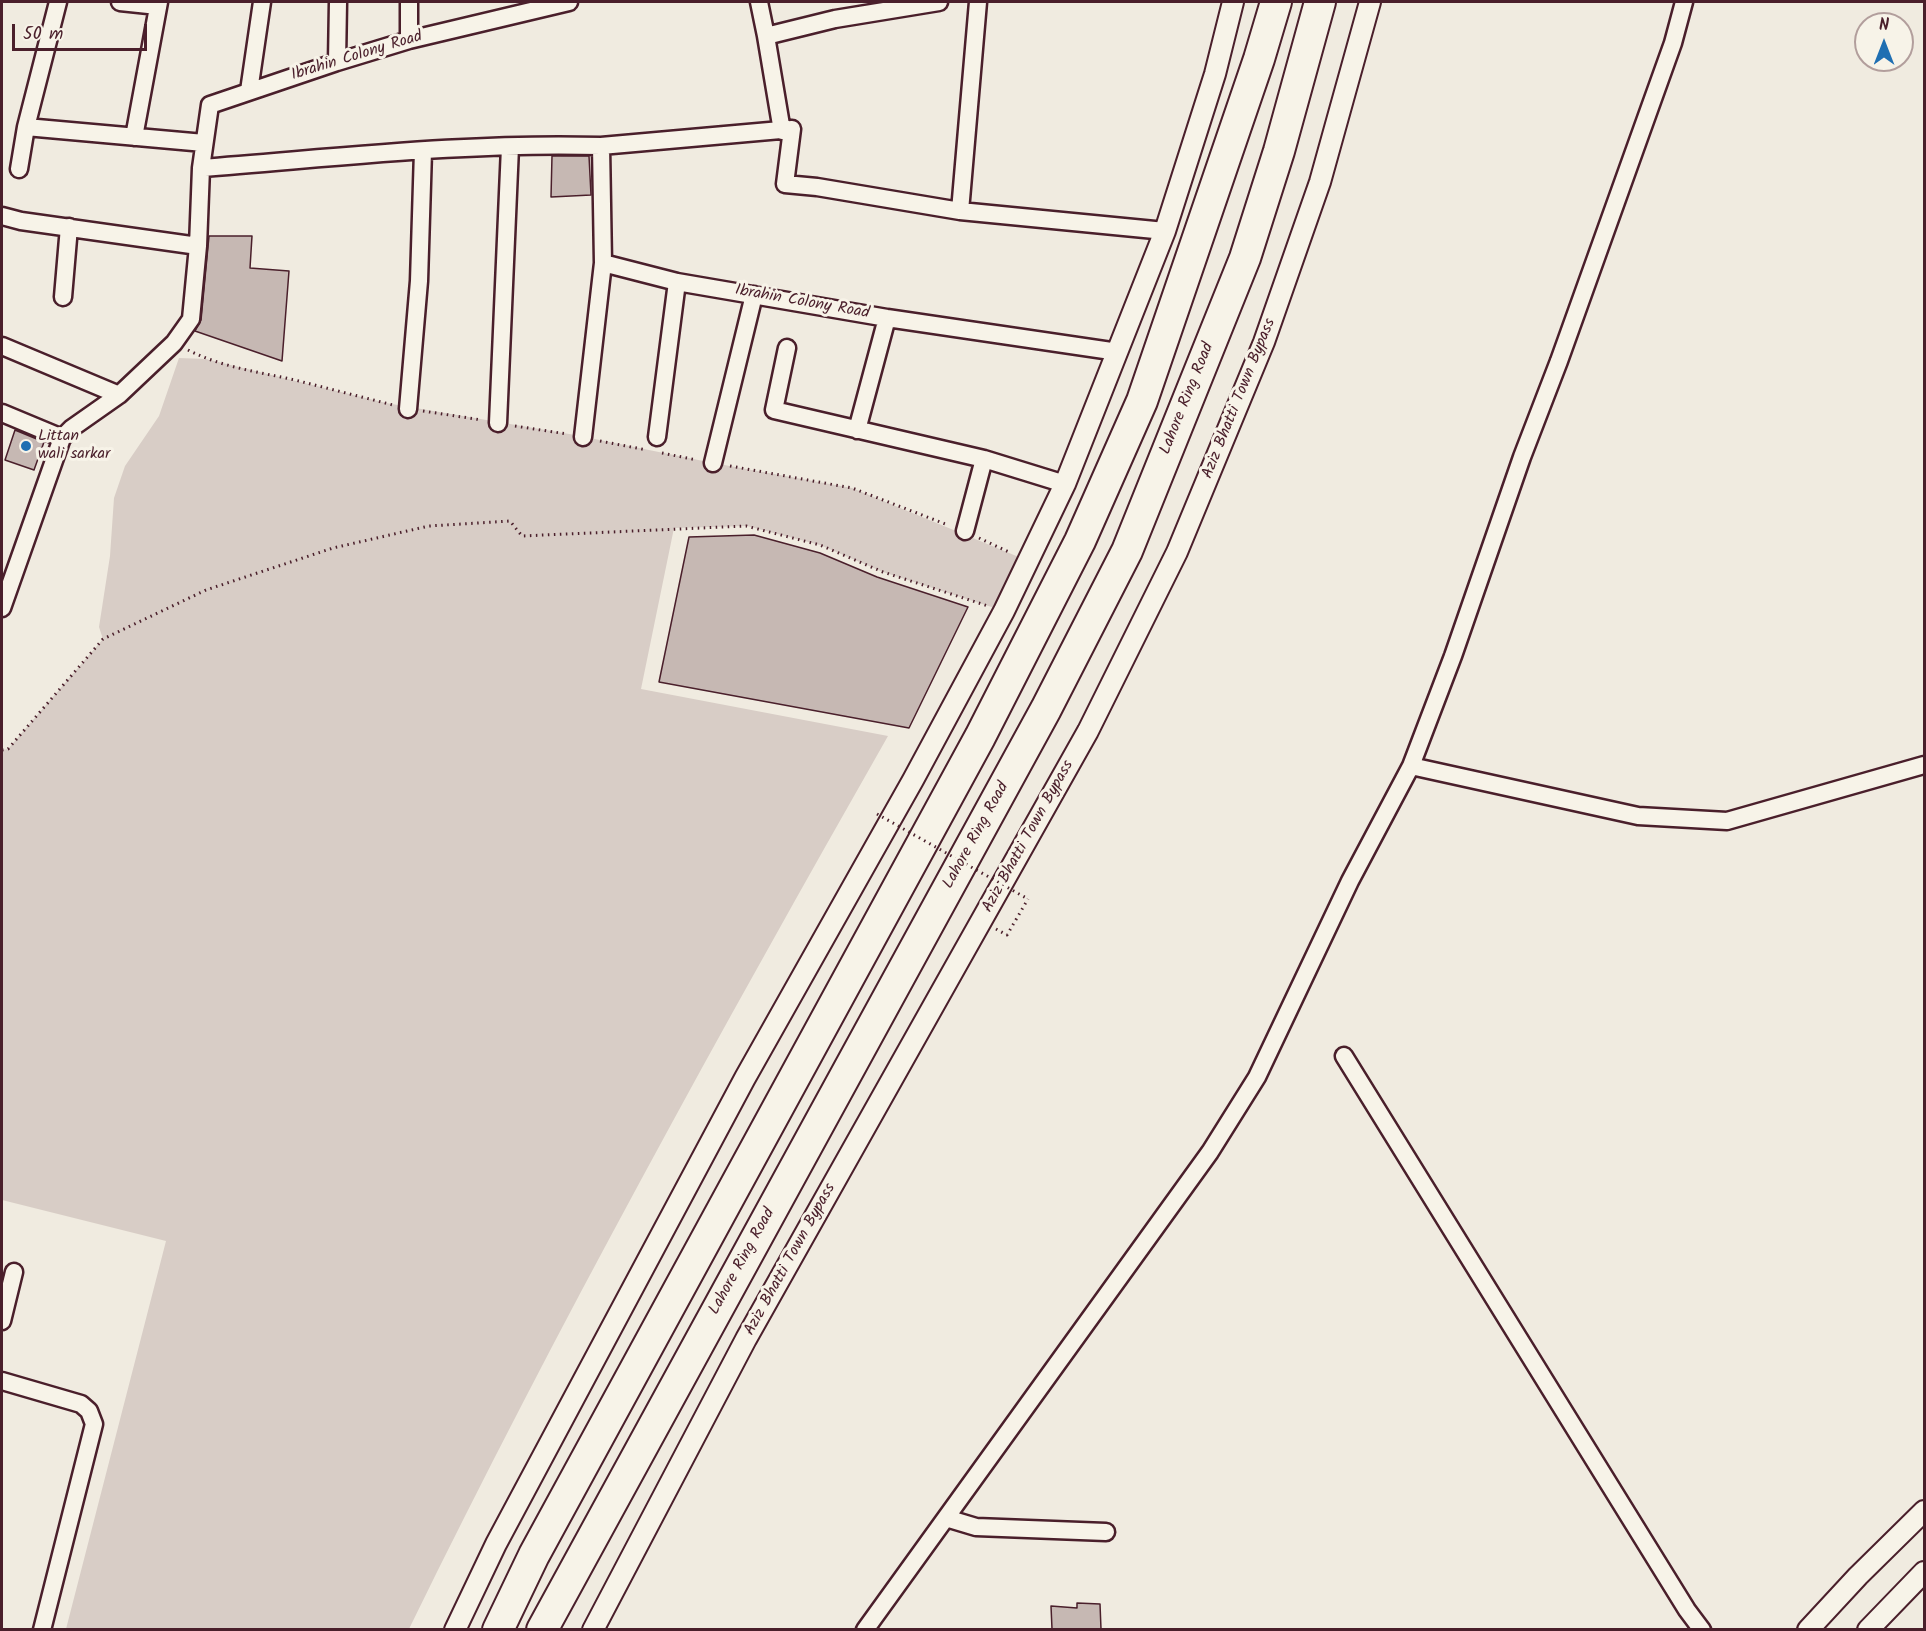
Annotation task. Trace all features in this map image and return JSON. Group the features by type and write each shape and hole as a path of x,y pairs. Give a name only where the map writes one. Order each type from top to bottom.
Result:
{"highway":[{"path":"498,1629 534,1555 980,737 1080,541 1142,401 1259,60 1276,2"},
{"name":"Lahore Ring Road","path":"542,1629 1046,709 1127,551 1245,258 1280,151 1320,2"}],"street":[{"path":"19,169 26,127 58,2"},
{"path":"120,2 159,4 134,137"},
{"path":"249,91 262,2"},
{"path":"338,62 339,2"},
{"path":"409,2 409,40"},
{"name":"Ibrahin Colony Road","path":"62,438 72,428 119,394 174,343 190,319 198,246 201,168 210,105 409,40 569,2"},
{"path":"759,2 782,131"},
{"path":"766,36 835,19 918,3 939,2"},
{"path":"960,211 978,2"},
{"path":"455,1629 496,1544 745,1078 913,780 1004,611 1026,560 1065,484 1165,231 1215,74 1233,2"},
{"name":"Aziz Bhatti Town Bypass","path":"593,1629 752,1329 1088,731 1177,552 1264,342 1320,182 1370,2"},
{"path":"865,1629 1222,1134 1257,1077 1350,880 1411,766 1453,656 1522,457 1673,43 1684,2"},
{"path":"26,127 204,143"},
{"path":"201,168 423,151 554,145 601,146 792,129 785,184 817,187 960,211 1165,231"},
{"path":"583,436 603,263 601,146"},
{"path":"498,423 510,147"},
{"path":"408,409 419,281 423,151"},
{"path":"2,216 21,221 198,246"},
{"path":"63,297 69,226"},
{"name":"Ibrahin Colony Road","path":"603,263 677,282 887,318 1118,352"},
{"path":"657,436 677,282"},
{"path":"713,463 754,295"},
{"path":"857,430 887,318"},
{"path":"2,346 119,394"},
{"path":"787,348 774,410 984,459 1065,484"},
{"path":"2,412 62,438 2,608"},
{"path":"965,531 984,459"},
{"path":"1411,766 1638,816 1727,821 1924,765"},
{"path":"1344,1056 1551,1394 1687,1610 1702,1629"},
{"path":"2,1321 14,1272"},
{"path":"2,1381 81,1404 89,1411 94,1424 93,1436 42,1629"},
{"path":"1808,1629 1924,1511"},
{"path":"946,1518 976,1527 1106,1532"},
{"path":"1878,1625 1924,1572"}],"path":[{"path":"174,343 206,359 234,367 408,409 583,436 713,463 852,488 965,531 1026,560"},
{"path":"2,750 8,749 103,639 206,590 333,548 429,526 510,521 522,536 747,526 820,545 883,572 1004,611"},
{"path":"877,814 1028,899 1007,935"}],"shaded area":[{"path":"179,358 206,359 386,403 575,435 852,488 1026,560 1004,611 883,572 820,545 747,526 674,528 641,689 888,736 641,1179 523,1403 409,1629 66,1629 166,1241 2,1200 2,750 8,749 103,639 99,627 110,556 114,498 125,466 159,416"}],"building":[{"path":"552,156 589,156 591,195 551,197"},
{"path":"209,236 252,236 250,268 289,271 282,361 195,331 201,320"},
{"name":"Littan wali sarkar","path":"15,430 44,442 34,470 5,460"},
{"path":"754,535 820,553 877,577 968,607 909,728 659,682 689,537"},
{"path":"1077,1603 1100,1604 1101,1629 1052,1629 1051,1606 1077,1608"}],"place":[{"name":"Littan wali sarkar","path":"26,446"}]}
